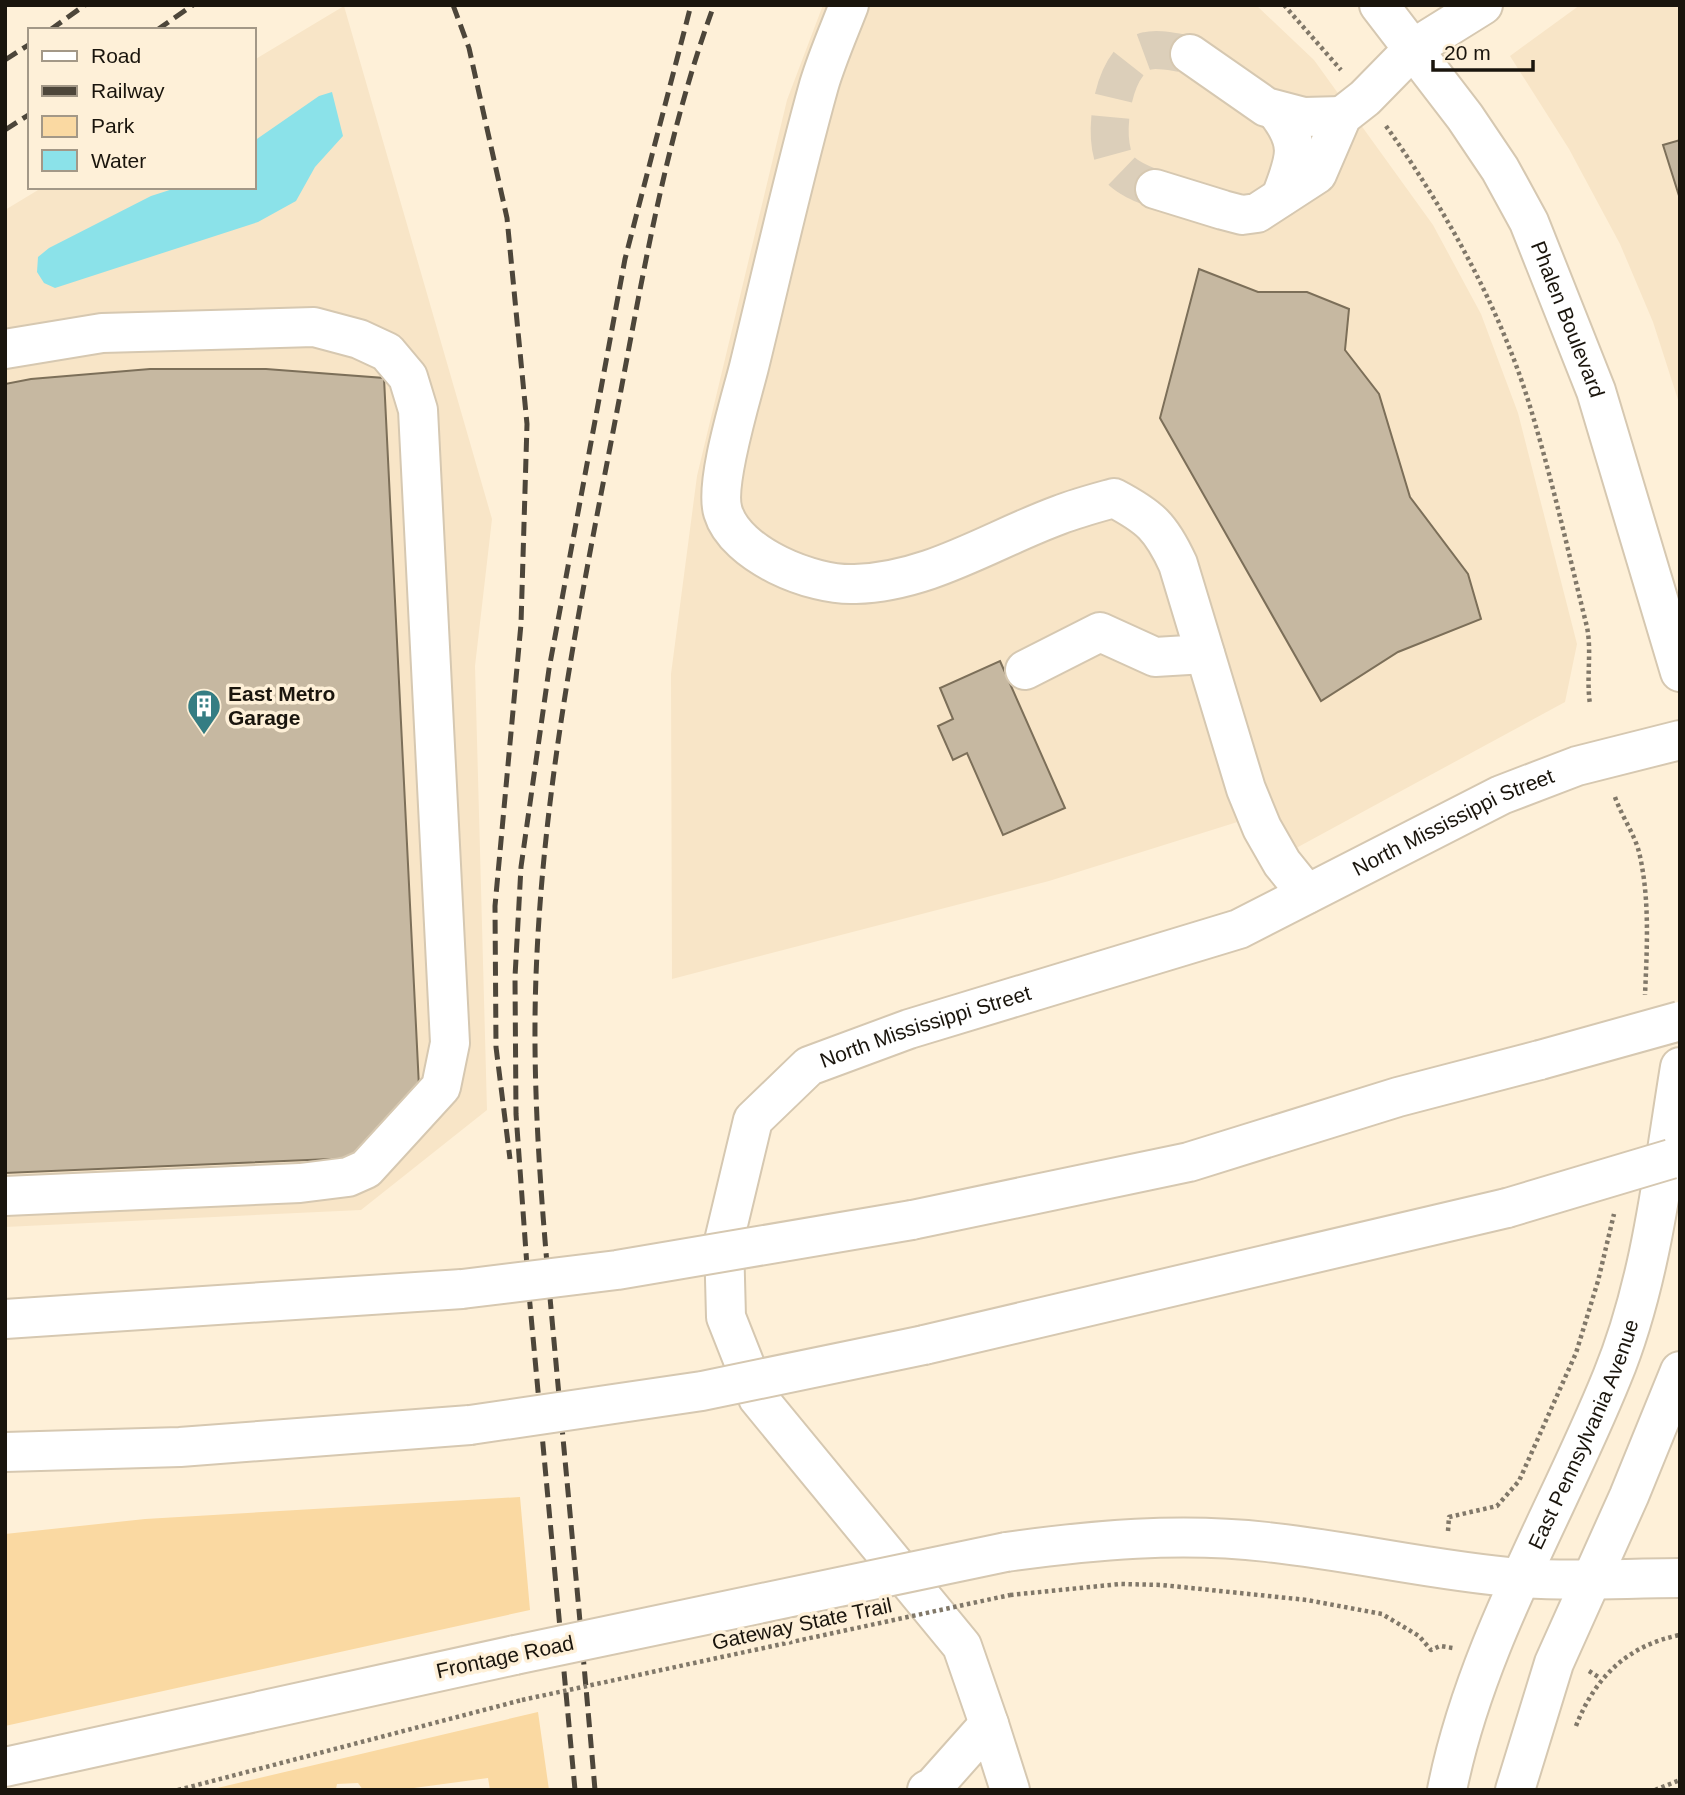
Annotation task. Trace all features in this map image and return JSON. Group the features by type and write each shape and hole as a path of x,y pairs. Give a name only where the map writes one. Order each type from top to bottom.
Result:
{"main road":[{"path":"849,5 820,82 740,401 721,486 721,509 729,529 745,546 775,565 852,585 897,579 955,561 1058,515 1114,498 1136,509 1164,534 1178,564 1246,789 1262,828 1282,863 1307,894"},
{"name":"Phalen Boulevard","path":"1379,5 1414,48 1500,169 1529,222 1596,391 1680,672"},
{"path":"1155,189 1242,215 1257,213 1317,174 1353,107 1414,48 1483,5"},
{"path":"1190,54 1276,111 1289,127 1296,158 1281,197"},
{"path":"1276,111 1304,117 1353,107"},
{"path":"5,349 102,333 314,327 359,339 387,352 408,377 418,410 450,1043 442,1087 366,1169 348,1177 300,1183 5,1196"},
{"path":"1025,670 1100,632 1155,657 1205,654"},
{"name":"North Mississippi Street","path":"1010,1790 962,1646 758,1398 726,1317 724,1241 753,1120 809,1066 909,1029 1239,929 1501,795 1577,766 1680,740"},
{"path":"5,1319 462,1289 617,1270 912,1220 1189,1162 1398,1097 1680,1021"},
{"name":"East Pennsylvania Avenue","path":"1447,1790 1464,1722 1489,1653 1613,1376 1630,1327 1645,1264 1680,1067"},
{"path":"5,1452 180,1447 470,1425 702,1391 924,1345 1507,1208 1677,1158"},
{"path":"1515,1790 1539,1706 1680,1371"},
{"name":"Frontage Road","path":"5,1767 515,1655 1006,1552 1124,1538 1220,1538 1267,1542 1441,1570 1523,1578 1680,1578"},
{"path":"927,1790 933,1787 989,1724"}],"path":[{"path":"1284,5 1353,107 1412,163 1448,222 1481,285 1527,397 1587,626 1591,648 1587,681 1590,704"},
{"name":"Gateway State Trail","path":"178,1790 522,1700 1010,1595 1120,1584 1162,1585 1307,1600 1382,1614 1419,1636 1431,1650"},
{"path":"1571,1738 1584,1704 1600,1678 1642,1646 1680,1635"},
{"path":"1655,1790 1680,1780"}],"shaded area":[{"path":"823,5 1256,5 1314,60 1433,225 1481,314 1518,413 1577,644 1565,702 1263,866 1247,819 1049,881 672,979 671,674 697,476 787,100"},
{"path":"1580,5 1680,5 1680,406 1653,322 1620,244 1569,149 1510,56"},
{"name":"East Metro Garage","path":"344,6 492,519 475,666 487,1110 361,1210 5,1227 5,210 40,189 256,189 256,59"}],"green space":[{"path":"520,1497 530,1610 5,1726 5,1534 145,1519"},
{"path":"538,1712 549,1790 490,1790 488,1778 399,1790 363,1790 358,1783 337,1784 336,1789 321,1790 209,1790"}],"water":[{"path":"332,92 343,136 315,167 296,201 258,222 55,288 44,283 37,272 38,257 49,248 151,196 173,189 256,189 256,140 319,96"}],"building":[{"path":"1680,140 1680,199 1663,145"},
{"path":"1199,269 1258,292 1307,292 1349,309 1345,350 1379,394 1410,497 1468,574 1481,619 1398,652 1321,701 1160,418"},
{"name":"East Metro Garage","path":"150,369 266,369 384,378 419,1087 355,1158 5,1173 5,384 31,379"},
{"path":"1000,661 1065,808 1003,835 967,753 953,760 938,726 953,719 940,688"}],"tunnel":[{"path":"1155,189 1140,183 1118,167 1110,139 1113,102 1125,68 1135,57 1152,50 1190,54"}],"railway":[{"path":"53,28 85,5"},
{"path":"160,28 193,5"},
{"path":"453,5 469,48 507,218 527,424 521,624 495,906 496,1047 510,1159"},
{"path":"575,1790 529,1294 516,1114 515,977 521,867 549,669 625,259 691,5"},
{"path":"595,1790 540,1175 535,1075 540,904 555,762 566,692 636,309 669,155 697,54 714,5"},
{"path":"5,60 28,45"},
{"path":"5,130 28,115"}],"place":[{"name":"East Metro Garage","path":"204,736"}]}
